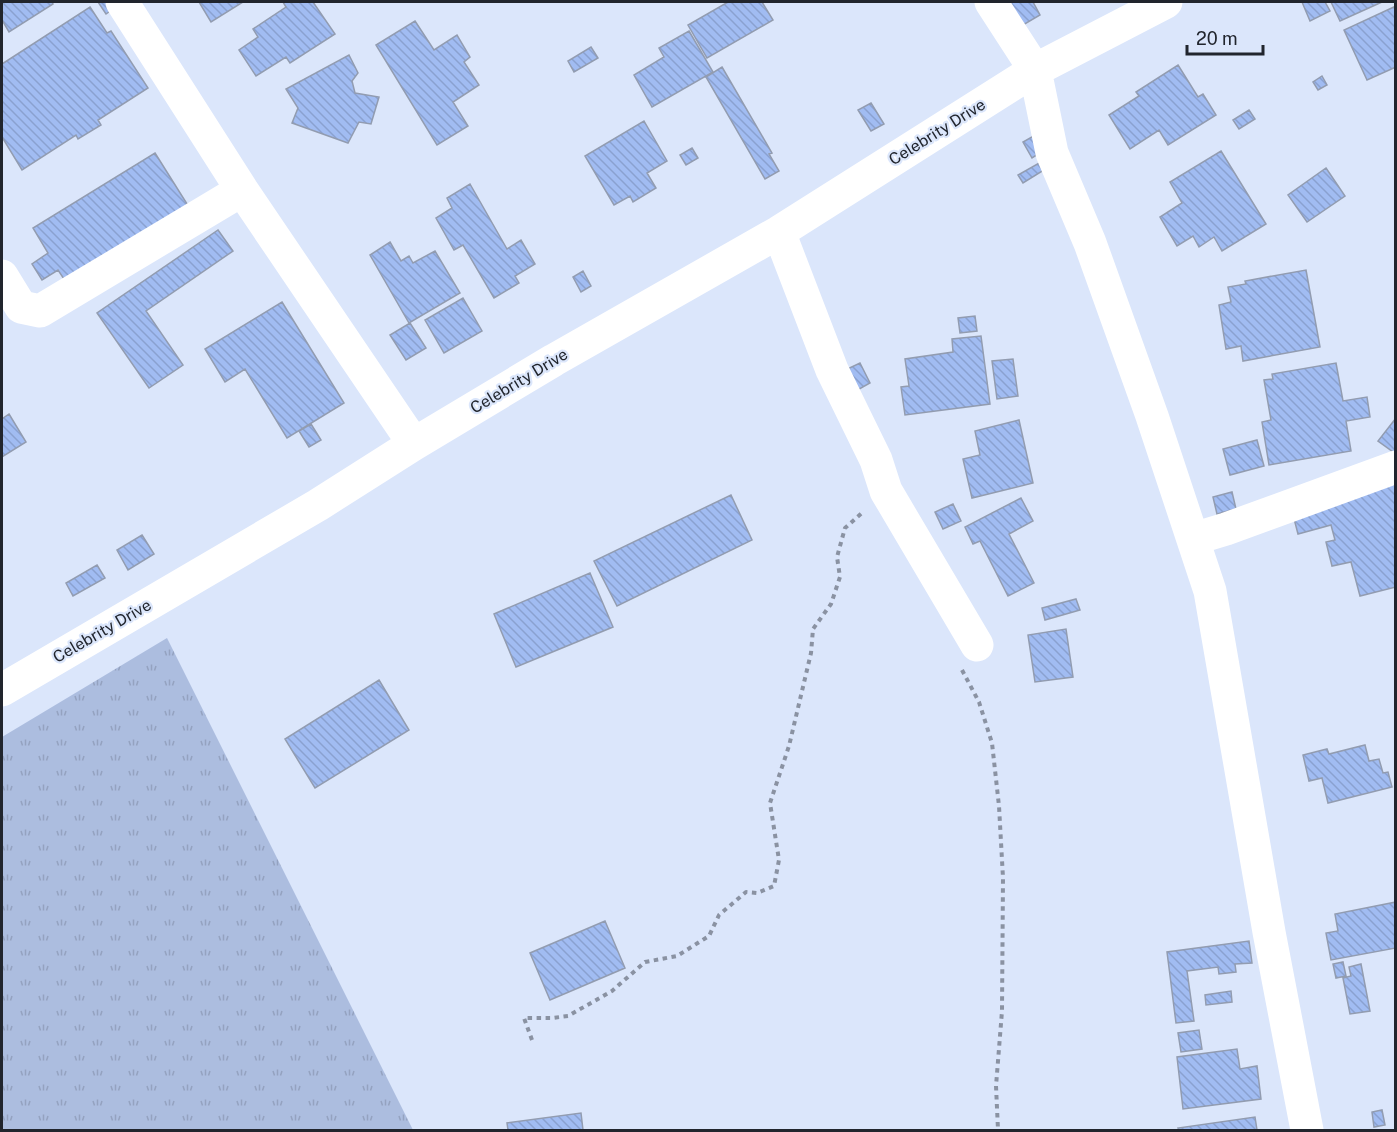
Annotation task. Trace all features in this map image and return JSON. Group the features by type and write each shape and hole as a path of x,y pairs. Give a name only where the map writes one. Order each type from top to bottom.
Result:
{"street":[{"path":"122,2 242,190 414,444"},
{"path":"991,2 1035,70 1052,153 1090,243 1152,416 1210,591 1269,932 1307,1131"},
{"name":"Celebrity Drive","path":"2,690 318,505 554,360 779,232 1035,70 1166,2"},
{"path":"2,276 21,307 40,311 242,190"},
{"path":"779,232 832,370 876,460 886,490 969,655"},
{"path":"1192,538 1226,529 1395,467"}],"path":[{"path":"532,1040 524,1018 568,1016 612,991 645,962 677,956 709,936 719,915 746,892 757,893 774,886 779,860 770,803 789,746 811,653 813,629 831,604 840,577 837,557 845,528 886,490"},
{"path":"969,655 979,702 992,743 999,806 1003,878 1002,1011 996,1086 998,1131"}],"green space":[{"path":"167,638 413,1130 2,1130 2,737"}],"building":[{"path":"2,2 52,2 53,4 9,32 2,20"},
{"path":"98,2 117,2 120,4 106,14"},
{"path":"199,2 243,2 211,22"},
{"path":"283,2 313,2 335,34 290,63 286,57 256,76 239,50 258,37 253,29 286,7"},
{"path":"728,2 762,2 773,20 707,58 688,25"},
{"path":"1033,2 1040,15 1023,25 1010,3"},
{"path":"1302,2 1325,2 1330,11 1310,21"},
{"path":"1331,2 1382,2 1340,21"},
{"path":"1396,6 1396,67 1367,80 1344,30"},
{"path":"90,7 107,33 111,31 148,88 98,120 101,125 78,139 76,135 22,170 2,137 2,64"},
{"path":"415,21 434,50 457,35 470,57 464,62 479,85 453,102 468,126 437,145 376,45"},
{"path":"689,31 713,72 652,107 634,75 664,57 659,48"},
{"path":"591,47 598,58 574,72 568,61"},
{"path":"349,55 358,73 352,81 355,93 379,97 371,124 359,122 348,143 292,123 298,108 286,89"},
{"path":"1178,65 1198,97 1203,94 1216,115 1168,145 1159,130 1130,149 1109,115 1139,96 1136,92"},
{"path":"722,67 772,153 769,154 779,171 765,179 706,77"},
{"path":"1322,76 1327,85 1318,90 1313,82"},
{"path":"871,103 884,124 871,131 858,110"},
{"path":"1249,110 1255,119 1239,129 1233,120"},
{"path":"644,121 667,161 647,173 656,188 633,202 630,196 614,205 585,156"},
{"path":"1037,134 1046,149 1032,158 1023,142"},
{"path":"692,148 698,158 686,165 680,155"},
{"path":"1221,151 1266,224 1222,251 1214,237 1199,247 1193,236 1177,246 1160,217 1182,203 1170,182"},
{"path":"155,153 194,215 72,291 58,270 42,280 32,264 48,253 33,228"},
{"path":"1048,158 1052,165 1023,183 1018,175"},
{"path":"1326,168 1345,196 1307,222 1288,195"},
{"path":"470,184 507,249 521,240 535,264 515,276 519,283 494,298 463,245 454,250 436,218 452,208 447,198"},
{"path":"218,230 233,251 146,311 183,365 149,388 97,313"},
{"path":"390,242 401,261 409,256 413,263 435,251 460,293 409,323 370,255"},
{"path":"1306,270 1320,347 1243,361 1241,346 1226,349 1219,305 1231,302 1228,287 1246,284 1245,281"},
{"path":"583,271 591,286 581,292 573,277"},
{"path":"463,298 482,331 444,353 425,320"},
{"path":"282,302 344,403 287,438 245,369 225,382 205,349"},
{"path":"975,316 977,331 960,333 958,318"},
{"path":"410,323 426,348 406,360 390,335"},
{"path":"981,336 990,404 905,415 901,387 909,386 905,359 953,352 952,339"},
{"path":"1013,359 1018,396 997,399 992,361"},
{"path":"860,363 870,383 854,392 843,371"},
{"path":"1336,363 1343,401 1367,397 1370,417 1346,421 1351,451 1269,465 1262,422 1271,420 1264,380 1273,379 1272,374"},
{"path":"9,414 26,442 2,457 2,419"},
{"path":"1396,418 1396,454 1378,441"},
{"path":"1019,420 1033,483 972,498 963,459 980,455 975,431"},
{"path":"311,424 321,440 309,447 299,431"},
{"path":"1257,440 1264,466 1230,475 1223,449"},
{"path":"1396,481 1396,587 1360,596 1351,562 1332,566 1326,542 1335,540 1331,525 1298,534 1291,507"},
{"path":"1232,492 1236,509 1217,514 1213,497"},
{"path":"731,495 752,540 617,606 594,561"},
{"path":"1021,498 1033,521 1009,534 1034,583 1008,596 980,541 973,544 965,527"},
{"path":"953,504 961,521 943,529 935,512"},
{"path":"142,535 154,554 128,570 117,550"},
{"path":"97,565 105,578 73,596 66,583"},
{"path":"590,573 613,627 516,667 494,614"},
{"path":"1076,599 1080,610 1045,620 1042,608"},
{"path":"1066,629 1073,677 1035,682 1028,635"},
{"path":"379,680 409,730 315,788 285,739"},
{"path":"1365,745 1369,761 1379,759 1383,773 1388,772 1392,787 1328,803 1322,778 1309,781 1303,755 1327,749 1329,754"},
{"path":"1396,902 1396,948 1331,960 1326,933 1338,931 1335,914"},
{"path":"605,921 625,968 550,1000 530,953"},
{"path":"1249,941 1252,963 1235,964 1236,972 1219,974 1218,967 1187,971 1194,1021 1176,1023 1167,952"},
{"path":"1343,962 1346,976 1336,978 1333,964"},
{"path":"1361,964 1370,1011 1350,1014 1343,978 1351,976 1349,967"},
{"path":"1231,991 1232,1002 1206,1005 1205,995"},
{"path":"1199,1030 1202,1049 1181,1052 1178,1033"},
{"path":"1237,1049 1240,1069 1257,1066 1261,1099 1183,1109 1177,1057"},
{"path":"1382,1110 1385,1125 1374,1127 1372,1112"},
{"path":"581,1113 583,1130 508,1130 507,1123"},
{"path":"1255,1117 1257,1130 1179,1130 1178,1128"}]}
